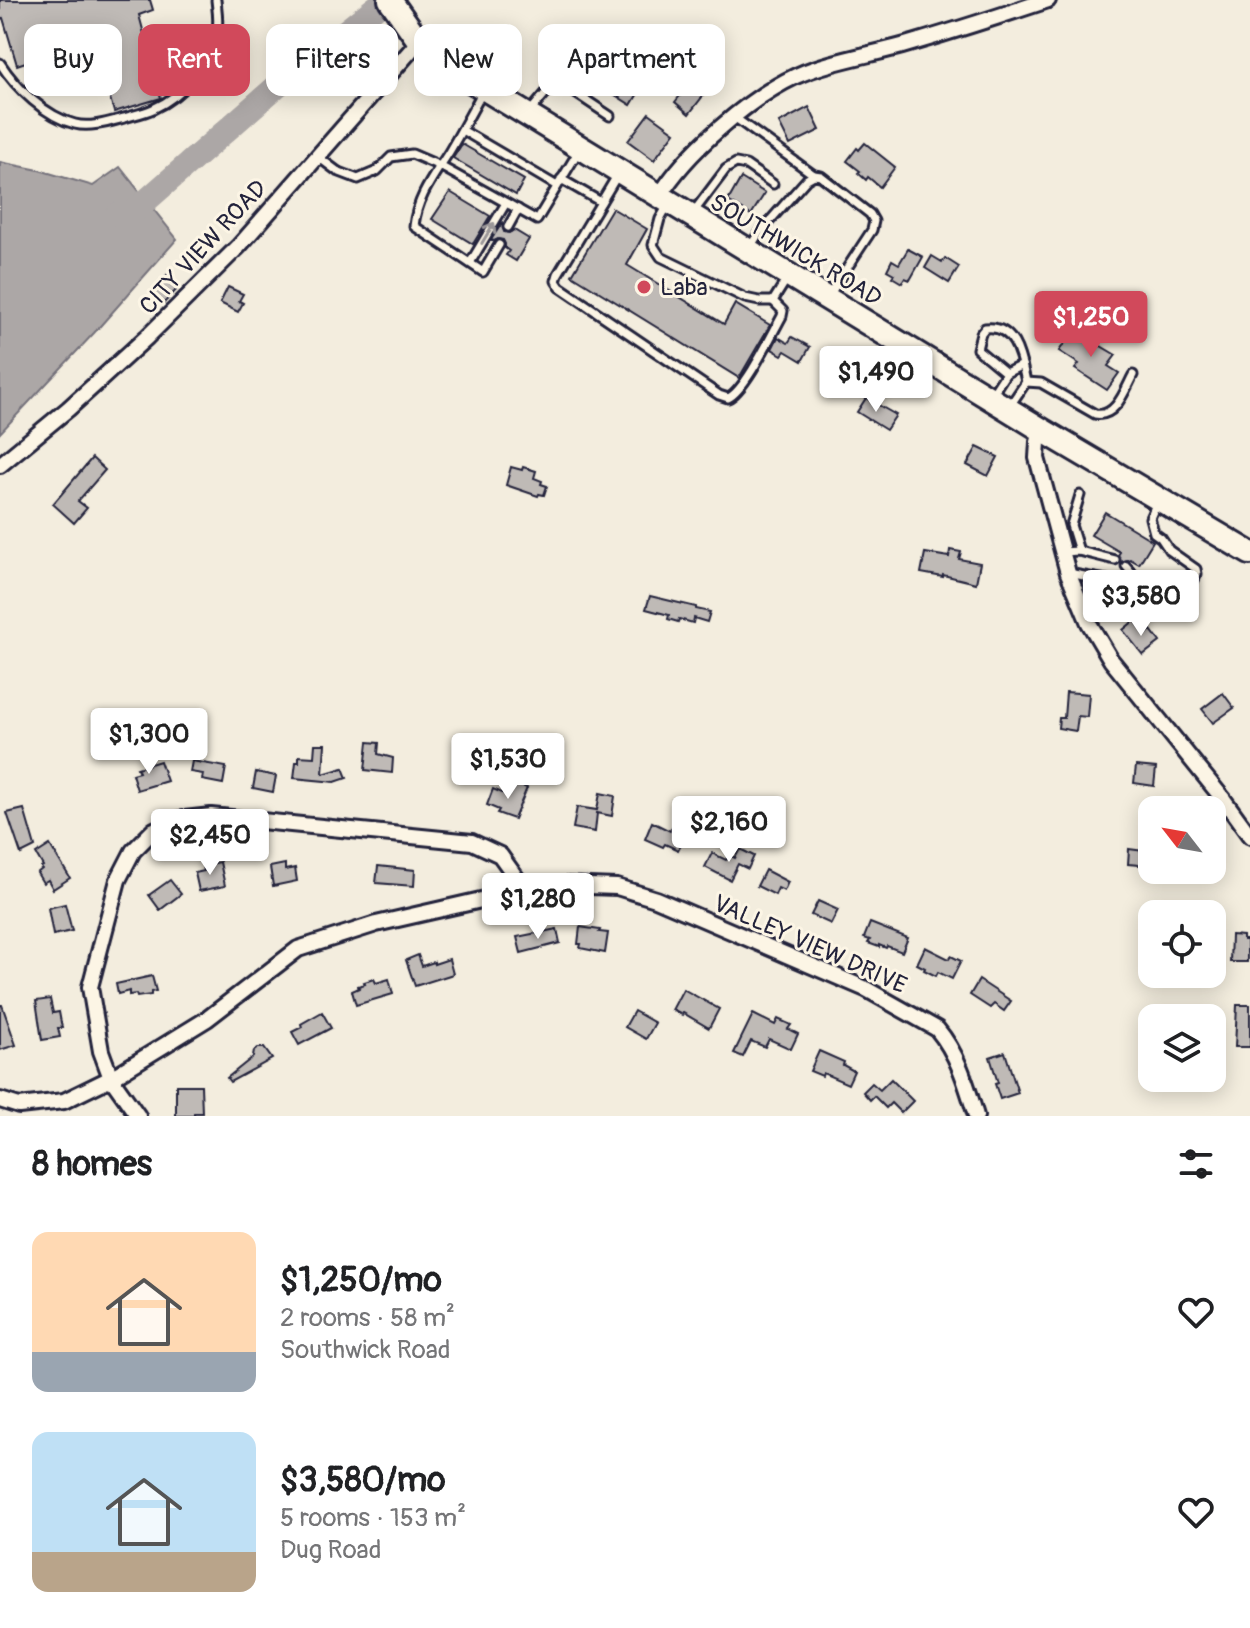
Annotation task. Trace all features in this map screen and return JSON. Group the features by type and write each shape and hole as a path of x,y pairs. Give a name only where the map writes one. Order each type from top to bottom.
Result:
{"highway":[{"name":"SOUTHWICK ROAD","path":"390,0 414,33"},
{"name":"SOUTHWICK ROAD","path":"496,96 999,404 1250,553"}],"street":[{"path":"664,200 669,180 734,117 798,75 946,34 1048,0"},
{"name":"CITY VIEW ROAD","path":"0,465 68,409 147,337 239,246 317,156 414,33"},
{"path":"1042,430 1037,458 1068,573 1089,623 1111,660 1250,836"},
{"path":"138,1116 111,1078 101,1051 90,987 118,880 133,851 154,830 176,820 211,816 472,842 500,855 525,890"},
{"name":"VALLEY VIEW DRIVE","path":"0,1100 19,1106 64,1101 111,1078 207,1019 298,949 376,924 525,890 561,885 617,887 656,899 866,989 937,1029 946,1040 964,1077 976,1116"}],"lane":[{"path":"0,63 38,105 78,125 107,123 150,111 164,103 198,73 211,53 218,28 216,0"},
{"path":"526,115 555,82 559,82 610,116"},
{"path":"481,96 425,188 414,226 483,272 499,245"},
{"path":"734,117 814,175 821,176 870,214 874,221 872,230 827,299"},
{"path":"462,130 601,202"},
{"path":"317,156 337,171 358,179 377,171 391,157 412,154 440,166 537,220 580,148"},
{"path":"691,216 726,169 736,163 746,165 773,184"},
{"path":"619,172 556,281 560,287 719,395 728,398 745,380 783,311 773,301 745,298 661,257 653,245 664,200"},
{"path":"748,251 759,233 814,175"},
{"path":"470,263 506,203"},
{"path":"508,227 518,209"},
{"path":"773,301 789,276"},
{"path":"1006,373 977,349 985,328 998,327 1013,337 1026,382"},
{"path":"1006,373 1022,365"},
{"path":"999,404 1006,373"},
{"path":"999,404 1026,382 1041,383 1101,416 1110,412 1133,375"},
{"path":"1079,551 1071,525 1080,495"},
{"path":"1068,573 1184,594 1197,574 1195,567 1167,548 1154,533 1150,515 1158,500"},
{"path":"1062,552 1079,551 1115,560"},
{"path":"1126,566 1132,573 1132,585"}],"shaded area":[{"path":"0,162 93,186 120,167 177,239 0,433"}],"building":[{"path":"0,0 150,0 153,10 139,15 141,24 138,24 138,96 161,98 114,112 109,96 122,96 122,24 24,24 24,63 17,65 3,18 0,19"},
{"path":"617,96 636,96 631,105"},
{"path":"680,96 703,96 689,114 675,102"},
{"path":"809,107 820,130 790,145 779,123"},
{"path":"649,113 675,132 654,160 628,141"},
{"path":"865,143 895,167 880,187 868,177 866,180 847,161"},
{"path":"462,144 524,180 516,195 453,158"},
{"path":"741,178 765,193 751,215 728,201"},
{"path":"450,192 490,216 473,244 432,219"},
{"path":"612,208 647,229 627,265 724,324 735,304 770,325 739,378 572,275"},
{"path":"502,223 504,232 514,230 529,239 516,261 506,255 509,251 503,240 491,240"},
{"path":"908,249 923,257 910,280 905,278 902,283 887,270 892,260 899,264"},
{"path":"932,256 942,262 945,258 959,267 949,283 925,268"},
{"path":"167,275 180,286 164,303 151,293"},
{"path":"228,287 243,294 239,301 243,303 238,312 220,303"},
{"path":"1074,330 1116,355 1108,366 1119,373 1107,390 1075,369 1079,364 1059,351"},
{"path":"778,337 788,343 792,337 810,347 802,361 785,351 782,355 772,349"},
{"path":"866,398 896,415 886,430 857,412"},
{"path":"977,447 998,457 988,476 967,465"},
{"path":"92,458 105,470 78,501 87,508 74,523 53,504"},
{"path":"511,467 536,471 534,478 547,486 544,495 538,496 506,485"},
{"path":"1105,512 1153,541 1139,564 1130,559 1121,562 1120,552 1091,535"},
{"path":"950,550 961,552 959,559 980,563 976,583 921,573 925,553 949,557"},
{"path":"650,596 710,612 707,622 694,618 693,623 679,619 678,622 668,619 669,615 646,609"},
{"path":"1135,620 1146,634 1151,630 1160,642 1143,655 1123,630"},
{"path":"1066,692 1089,694 1087,717 1078,716 1076,731 1058,728 1059,718 1064,718"},
{"path":"1223,693 1234,708 1213,723 1202,709"},
{"path":"368,742 379,743 378,754 393,758 392,773 365,770"},
{"path":"315,744 325,744 323,774 343,768 347,778 335,782 294,778 299,756 314,757"},
{"path":"160,761 167,781 137,790 132,774 139,772 137,768"},
{"path":"192,761 226,767 223,784 202,780 203,774 190,772"},
{"path":"1136,766 1156,768 1154,786 1134,783"},
{"path":"256,772 276,776 273,792 253,788"},
{"path":"513,782 527,788 514,819 497,813 499,810 487,805 493,789 507,795"},
{"path":"600,793 615,796 612,816 597,813 595,832 573,828 577,807 597,810"},
{"path":"24,809 35,847 21,854 7,813"},
{"path":"652,822 670,831 672,827 686,834 678,850 645,839"},
{"path":"50,845 70,878 53,889 48,880 43,883 37,873 43,866 36,854"},
{"path":"740,849 754,856 748,869 738,864 730,880 705,867 712,853 726,860 729,855 735,858"},
{"path":"1129,849 1138,850 1138,865 1128,864"},
{"path":"220,862 225,886 199,891 195,873 204,871 203,865"},
{"path":"285,864 285,870 295,868 297,881 273,886 270,867"},
{"path":"378,866 415,870 414,886 376,883"},
{"path":"765,870 788,882 784,891 778,888 775,895 757,886"},
{"path":"170,880 181,894 160,910 149,895"},
{"path":"818,901 838,910 831,924 811,915"},
{"path":"65,904 72,931 53,935 48,908"},
{"path":"870,923 908,938 902,952 868,943 870,940 864,938"},
{"path":"580,927 608,933 605,953 580,948"},
{"path":"557,929 560,943 521,953 517,937"},
{"path":"1231,935 1243,936 1243,940 1247,940 1247,962 1230,962"},
{"path":"925,947 949,959 951,956 961,961 952,979 938,972 936,976 917,964"},
{"path":"418,955 422,966 449,959 453,974 415,986 406,960"},
{"path":"152,976 156,991 151,995 137,997 136,994 129,995 129,991 118,994 116,984"},
{"path":"374,979 376,983 389,979 393,994 356,1005 352,991"},
{"path":"979,980 1011,1001 1004,1011 994,1004 990,1008 970,995"},
{"path":"683,989 719,1009 709,1028 672,1010"},
{"path":"50,999 53,1013 59,1012 62,1028 58,1028 60,1037 42,1040 36,1001"},
{"path":"0,1005 16,1045 0,1050"},
{"path":"1237,1005 1250,1005 1250,1047 1235,1047"},
{"path":"634,1011 655,1023 646,1039 625,1027"},
{"path":"322,1012 331,1028 299,1045 292,1032"},
{"path":"753,1014 775,1025 778,1019 791,1025 788,1029 798,1034 791,1049 769,1039 765,1047 751,1041 743,1057 734,1053"},
{"path":"258,1048 264,1048 272,1059 230,1082 227,1078 253,1057"},
{"path":"819,1051 844,1062 843,1065 854,1071 848,1084 810,1071"},
{"path":"1005,1052 1018,1093 1000,1099 990,1057"},
{"path":"891,1079 913,1101 901,1113 891,1103 886,1108 874,1096 870,1100 863,1092 872,1083 880,1090"},
{"path":"176,1085 201,1085 202,1113 176,1116"}],"waterway":[{"path":"118,214 131,214 285,79 385,0"}],"place":[{"name":"Laba","path":"644,287"}]}
